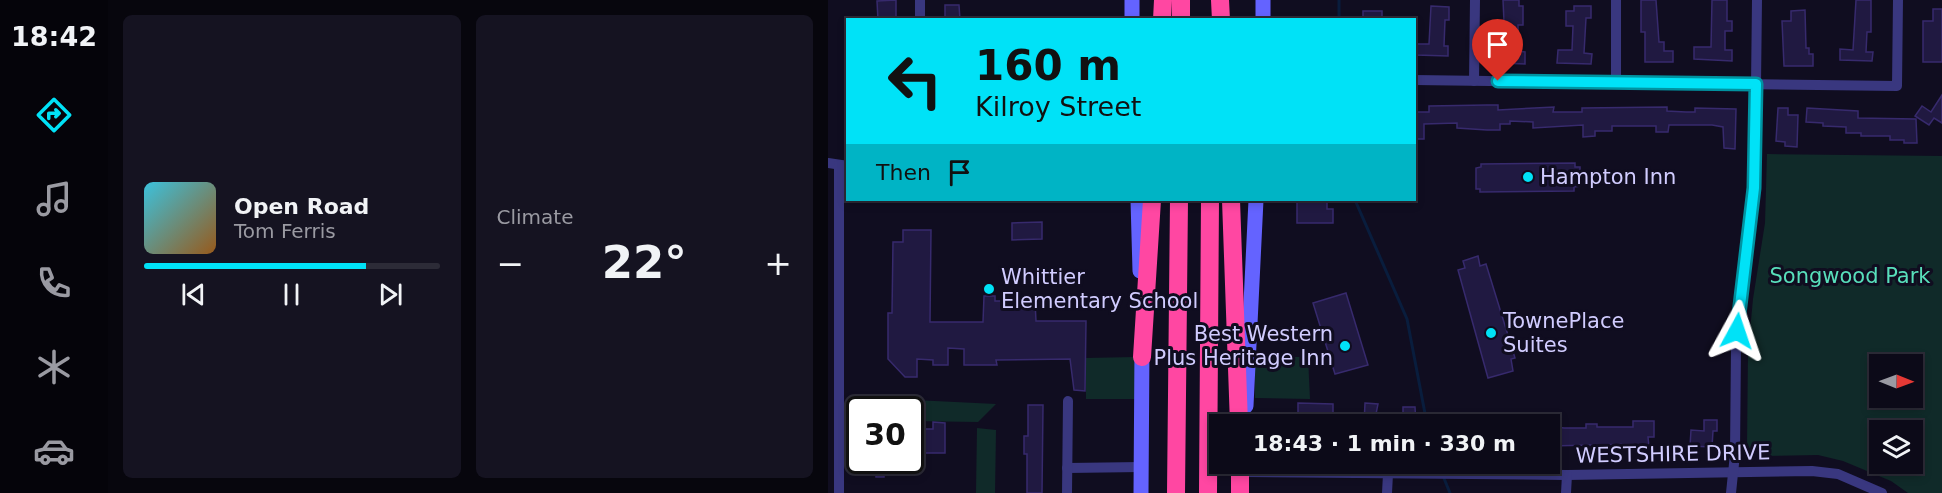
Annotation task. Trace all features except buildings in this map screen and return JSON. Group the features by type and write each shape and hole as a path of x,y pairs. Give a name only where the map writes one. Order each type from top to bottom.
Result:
{"highway":[{"path":"1162,18 1163,0"},
{"path":"1181,0 1181,18"},
{"path":"1211,0 1211,18"},
{"path":"1220,0 1221,18"},
{"path":"1142,357 1152,201"},
{"path":"1176,493 1179,201"},
{"path":"1208,493 1210,201"},
{"path":"1231,201 1239,414"},
{"path":"1240,493 1243,474"}],"main road":[{"path":"1132,0 1132,18"},
{"path":"1263,0 1263,18"},
{"path":"1138,201 1142,357 1141,493"},
{"path":"1246,414 1256,201"},
{"path":"1245,474 1246,493"}],"street":[{"path":"920,0 920,18"},
{"path":"1474,81 1475,0"},
{"path":"1616,0 1616,83"},
{"path":"1731,493 1736,345 1755,170 1757,0"},
{"path":"1416,80 1897,86 1898,0"},
{"path":"838,164 839,493"},
{"path":"1067,493 1068,401"},
{"path":"1067,468 1142,466"},
{"name":"WESTSHIRE DRIVE","path":"1424,474 1567,475 1812,471 1838,474 1882,493"},
{"path":"1388,474 1388,493"},
{"path":"1566,493 1567,475"}],"green space":[{"name":"Songwood Park","path":"1767,154 1942,156 1942,493 1908,493 1891,481 1874,474 1923,474 1923,420 1869,420 1869,472 1843,461 1818,455 1759,456 1747,447 1748,352 1753,299 1765,223"},
{"path":"1135,357 1135,399 1086,399 1086,358"},
{"path":"1255,357 1308,357 1310,399 1255,398"},
{"path":"924,400 996,404 978,422 924,421"},
{"path":"977,428 996,430 995,493 976,493"}],"waterway":[{"path":"1339,0 1339,18"},
{"path":"1355,201 1407,319 1425,414"},
{"path":"1443,476 1450,493"}],"place":[{"name":"Hampton Inn","path":"1528,177"},
{"name":"Whittier Elementary School","path":"989,289"},
{"name":"TownePlace Suites","path":"1491,333"},
{"name":"Best Western Plus Heritage Inn","path":"1345,346"}],"route":[{"path":"1498,81 1756,84 1754,188 1737,331"}]}
